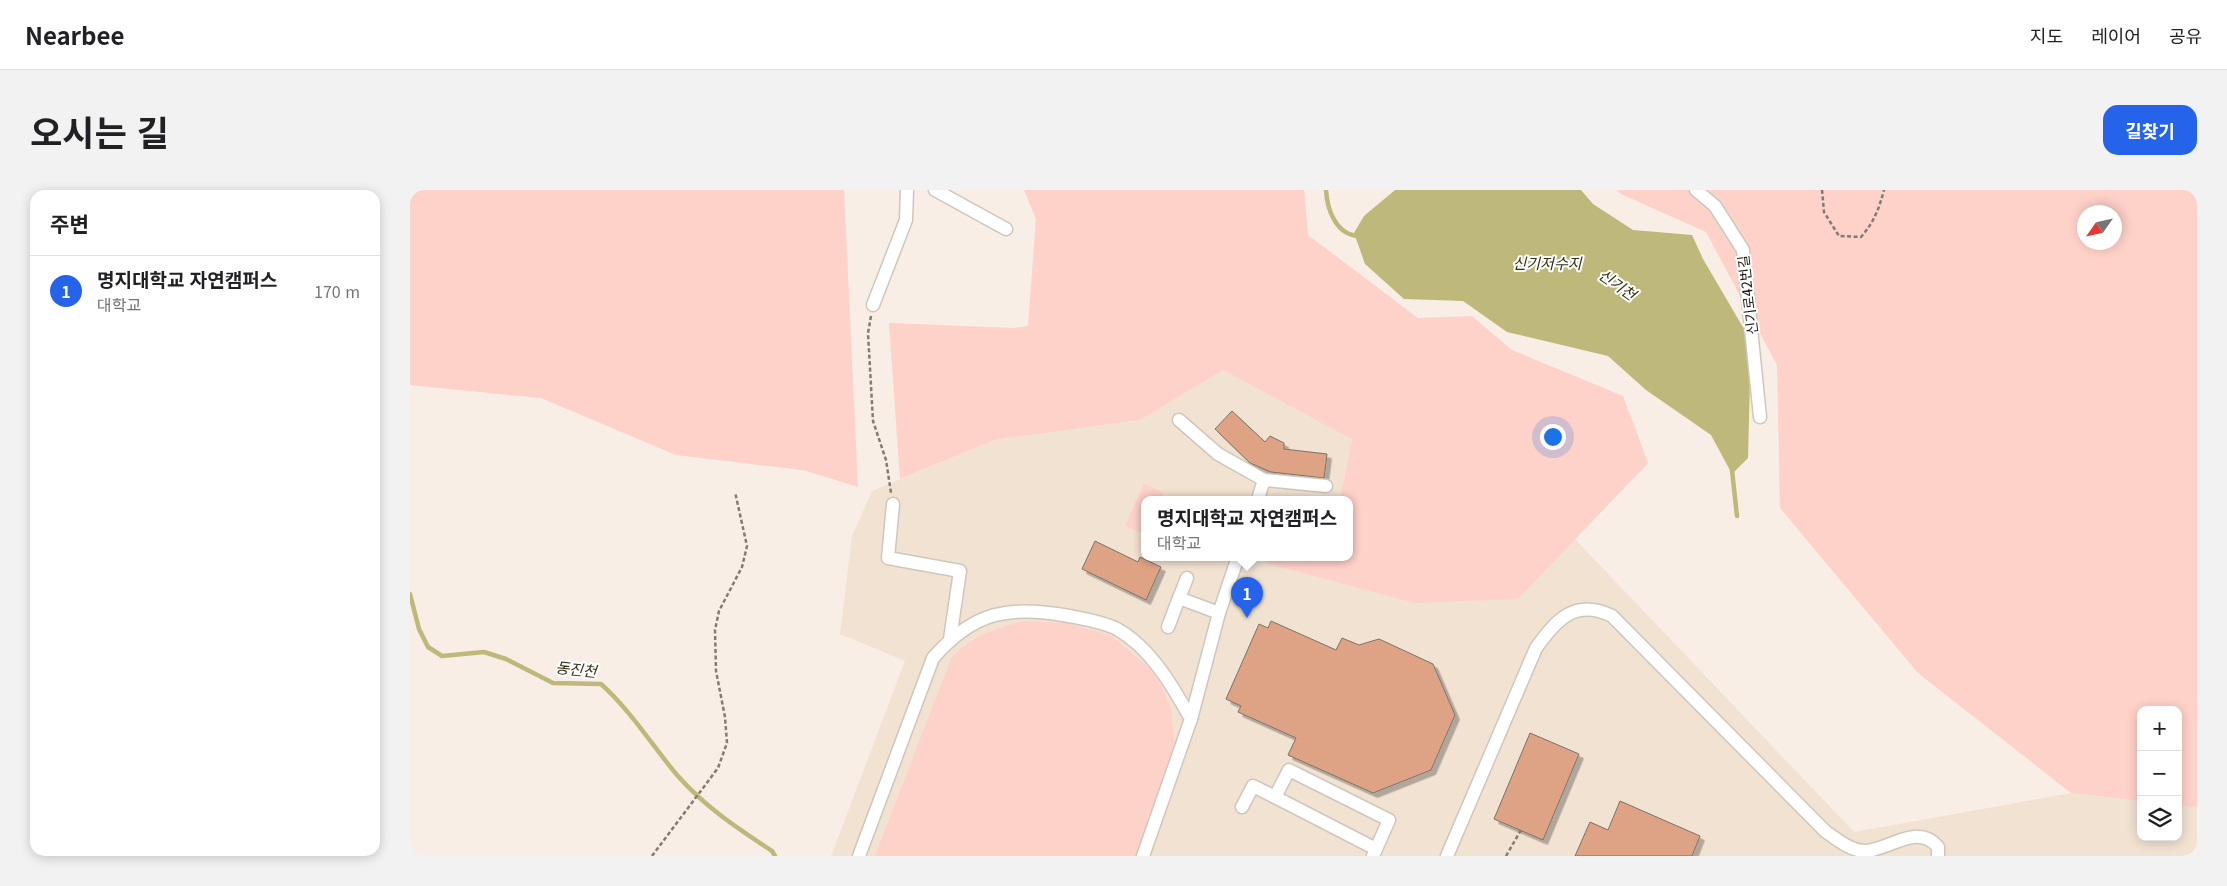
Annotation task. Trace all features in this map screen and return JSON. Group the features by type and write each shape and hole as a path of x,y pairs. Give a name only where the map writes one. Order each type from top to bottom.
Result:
{"street":[{"path":"872,305 906,220 907,190"},
{"path":"935,190 1006,229"},
{"name":"신기로42번길","path":"1696,190 1715,206 1743,250 1760,417"},
{"path":"1178,420 1218,454 1264,480 1326,486"},
{"path":"1259,496 1264,480"},
{"path":"893,504 888,558 960,571 950,639"},
{"path":"1143,856 1191,719 1219,612 1237,561"},
{"path":"1168,627 1187,578"},
{"path":"1179,598 1219,612"},
{"path":"1447,856 1536,648 1552,626 1572,612 1589,608 1612,616 1825,831 1854,848 1866,851 1919,835 1932,839 1938,847 1938,856"},
{"path":"859,856 933,658 950,639 973,623 995,614 1017,612 1050,613 1085,619 1117,629 1144,651 1172,685 1191,719"},
{"path":"1242,807 1252,786 1374,853 1389,820 1289,770 1275,797"}],"path":[{"path":"1822,190 1824,212 1839,236 1861,236 1872,224 1880,207 1884,190"},
{"path":"872,305 868,333 873,421 886,460 893,504"},
{"path":"652,856 718,768 727,743 725,717 716,671 715,630 719,611 742,567 747,546 735,492"},
{"path":"1506,856 1521,830"}],"shaded area":[{"path":"410,190 844,190 858,487 803,470 676,455 541,398 410,385"},
{"path":"1024,190 1304,190 1308,235 1418,318 1472,316 1512,350 1623,396 1648,463 1518,599 1415,603 1265,563 1266,561 1353,561 1353,496 1341,496 1352,439 1223,370 1140,420 995,440 900,479 889,323 1014,328 1028,326 1036,219"},
{"path":"1617,190 2197,190 2197,808 2182,806 2182,706 2137,706 2137,801 2071,793 1918,673 1780,508 1777,365 1706,232 1621,194"},
{"path":"1223,370 1352,438 1341,496 1141,496 1141,561 1266,561 1265,563 1517,599 1575,539 1854,832 2071,793 2137,801 2137,841 2182,841 2182,806 2197,808 2197,856 831,856 905,661 840,634 852,536 872,491 995,440 1140,420"},
{"path":"1144,484 1164,493 1162,496 1141,496 1141,533 1125,526"},
{"path":"1023,621 1066,623 1112,636 1149,668 1162,686 1171,708 1176,757 1139,856 875,856 951,659 966,644 984,634"}],"water":[{"name":"신기저수지","path":"1395,190 1581,190 1593,204 1633,230 1692,235 1703,259 1751,341 1748,458 1732,474 1711,435 1646,390 1608,356 1507,332 1463,301 1404,299 1365,264 1354,233 1364,216"}],"building":[{"path":"1232,411 1265,442 1270,436 1284,443 1284,449 1327,454 1324,478 1271,472 1250,463 1215,429"},
{"path":"1095,541 1138,562 1140,557 1141,561 1148,561 1161,567 1146,600 1082,569"},
{"path":"1271,621 1336,650 1342,638 1359,645 1379,639 1433,664 1455,715 1431,770 1373,793 1288,755 1296,738 1238,712 1241,706 1226,699 1259,624 1268,628"},
{"path":"1530,733 1579,754 1543,840 1494,819"},
{"path":"1620,801 1700,836 1692,856 1575,856 1590,822 1608,830"}],"waterway":[{"name":"신기천","path":"1326,190 1328,205 1334,220 1345,231 1352,235 1360,236"},
{"name":"신기천","path":"1732,470 1737,516"},
{"name":"동진천","path":"410,594 419,629 428,647 442,656 484,652 506,659 553,683 601,684 622,705 688,787 710,807 772,851 775,856"}],"place":[{"name":"명지대학교 자연캠퍼스","path":"1247,618"}]}
